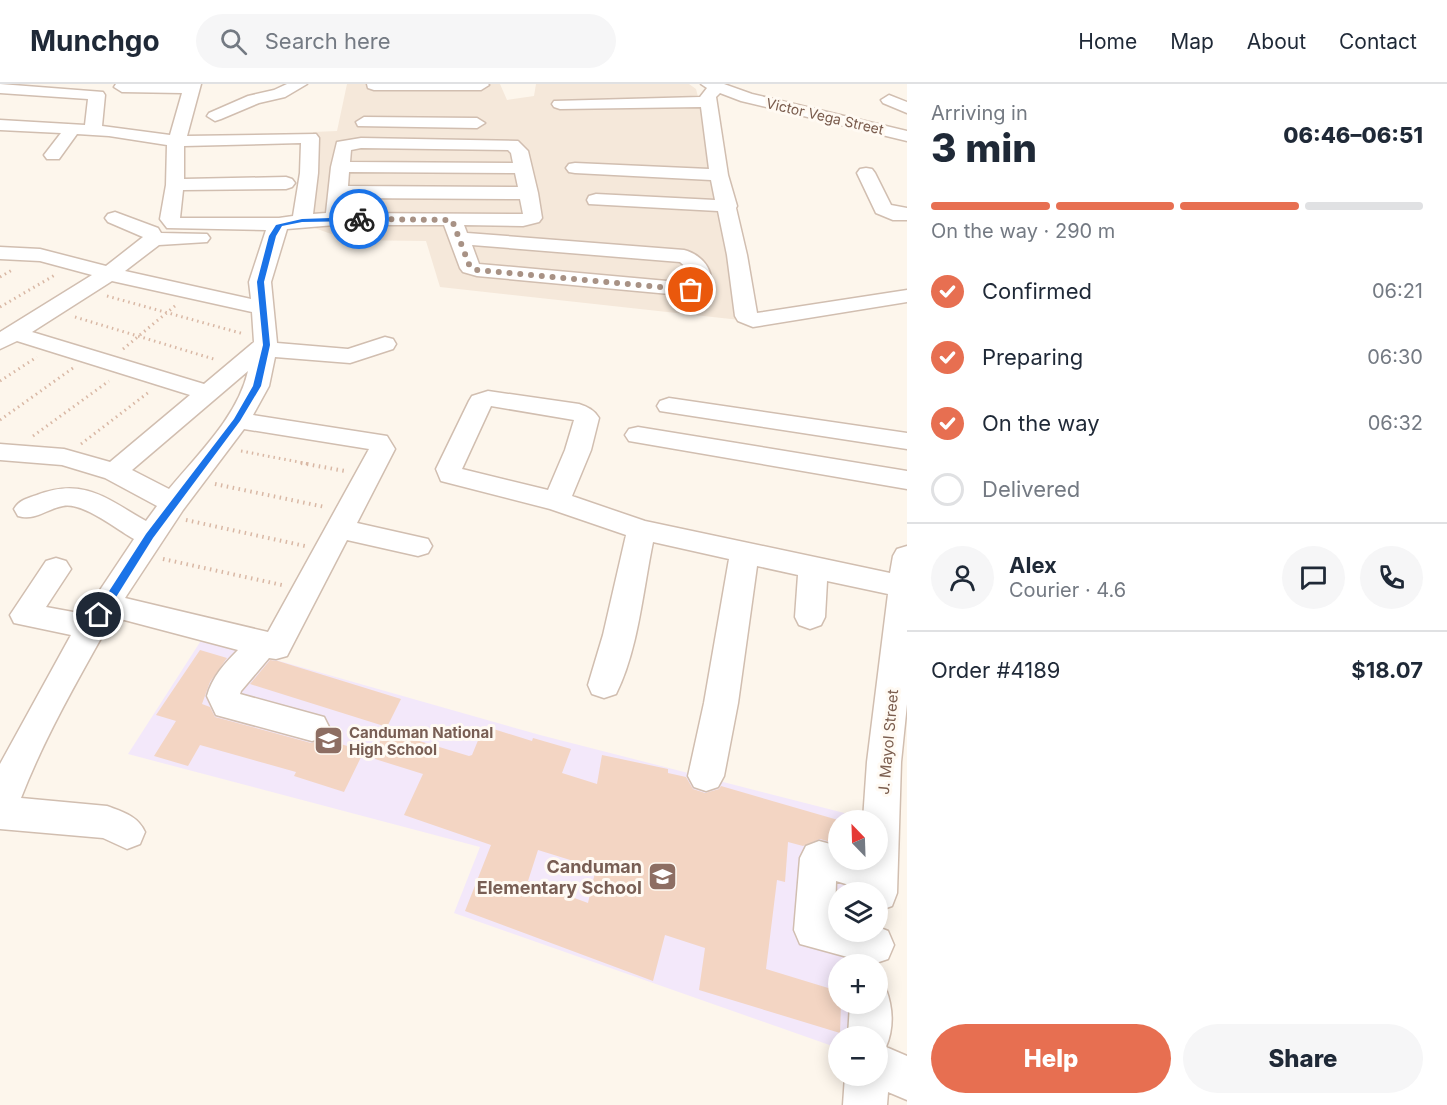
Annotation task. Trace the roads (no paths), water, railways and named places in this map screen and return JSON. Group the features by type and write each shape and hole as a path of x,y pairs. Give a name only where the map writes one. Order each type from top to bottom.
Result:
{"street":[{"path":"214,116 254,99 279,94 299,84"},
{"path":"361,143 374,84 481,84 477,144"},
{"path":"122,90 192,86 175,147 175,185 170,219 174,224 304,223 456,229 684,256 692,258 697,264 700,283 698,288 691,290 487,272 470,267 456,229"},
{"path":"0,88 97,95 93,120 105,127"},
{"path":"711,91 706,121 710,155 719,175 728,206 746,316 749,319 907,296"},
{"name":"Victor Vega Street","path":"560,104 711,91 903,130"},
{"path":"889,100 907,108"},
{"path":"367,111 477,123"},
{"path":"0,125 72,130 105,127 177,141 310,138 304,223"},
{"path":"53,155 72,130"},
{"path":"338,192 343,146 361,143 477,144 516,147 533,215 528,220 456,229"},
{"path":"340,167 523,168"},
{"path":"575,168 719,175"},
{"path":"866,173 883,209 893,214 907,214"},
{"path":"175,185 286,183"},
{"path":"0,806 13,773 99,615 191,479 238,420 257,386 266,345 260,282 304,223 338,192 529,193"},
{"path":"596,200 728,206"},
{"path":"115,218 151,232 154,239"},
{"path":"6,338 109,274 154,239 304,223"},
{"path":"0,253 46,250 109,274 264,308"},
{"path":"6,338 54,346 208,393"},
{"path":"114,472 266,345 350,356 385,344"},
{"path":"557,501 578,450 587,418 579,412 488,398 481,401 449,469 450,475 557,501 641,530 813,567 905,571"},
{"path":"669,406 907,441"},
{"path":"56,569 24,615 99,615 276,647 382,449 378,442 238,420"},
{"path":"638,435 907,480"},
{"path":"5,452 64,457 114,472 157,527"},
{"path":"28,509 60,495 73,495 157,527"},
{"path":"338,530 418,546"},
{"path":"604,685 619,635 641,530"},
{"path":"706,776 745,551"},
{"path":"810,617 813,567"},
{"name":"J. Mayol Street","path":"878,882 884,762 905,571"},
{"path":"263,644 251,660 229,680 223,696 228,705 312,727"},
{"path":"0,813 107,822 128,832"},
{"path":"828,934 813,930 819,858 873,882"},
{"path":"856,942 874,947"},
{"path":"888,1069 907,1078"},
{"path":"865,1105 866,1086"}],"place":[{"name":"Canduman National High School","path":"328,741"},
{"name":"Canduman Elementary School","path":"663,876"}]}
